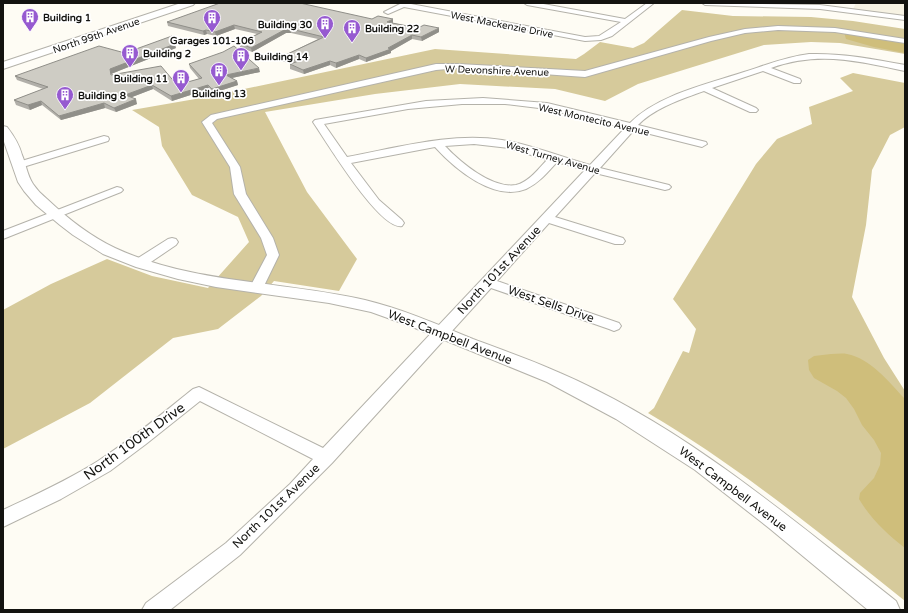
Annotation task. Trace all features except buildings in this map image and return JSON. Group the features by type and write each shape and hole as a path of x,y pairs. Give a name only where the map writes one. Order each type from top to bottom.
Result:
{"main road":[{"name":"North 99th Avenue","path":"3,66 190,3"}],"street":[{"path":"527,3 627,21 651,3"},
{"path":"705,3 820,7 905,18"},
{"path":"388,12 406,4"},
{"name":"West Mackenzie Drive","path":"406,4 585,39 601,38 610,34 627,21"},
{"name":"W Devonshire Avenue","path":"727,28 745,31"},
{"name":"W Devonshire Avenue","path":"257,287 273,255 267,238 240,194 235,167 207,122 214,117 436,67 458,66 585,74 707,35 778,28 834,30 905,41"},
{"name":"North 101st Avenue","path":"153,610 233,549 296,489 639,119 662,104 704,88 794,59 817,56 841,57 905,68"},
{"path":"763,68 797,81"},
{"path":"704,88 753,110"},
{"name":"West Montecito Avenue","path":"345,161 318,122 394,109 474,101 547,106 631,128 702,144"},
{"name":"West Campbell Avenue","path":"3,130 12,143 29,189 56,214 87,238 113,252 140,263 177,273 364,305 394,314 582,390 639,422 725,480 782,524 887,610"},
{"path":"20,165 104,140"},
{"name":"West Turney Avenue","path":"345,161 438,144 480,141 498,142 525,147 555,158 665,188"},
{"path":"438,144 455,162 470,174 489,183 505,188 517,188 527,184 555,158"},
{"path":"345,161 374,201 385,213 398,223"},
{"path":"3,234 117,190"},
{"path":"547,219 619,241"},
{"path":"140,263 172,242"},
{"name":"West Sells Drive","path":"487,282 614,326"},
{"name":"North 100th Drive","path":"3,519 44,499 104,466 139,441 199,393 326,458"}],"shaded area":[{"path":"856,3 905,3 905,17 853,9"},
{"path":"682,10 733,16 811,17 853,21 905,29 905,54 840,43 811,42 764,45 638,84 605,101 555,89 460,84 375,94 265,112 307,192 357,259 339,291 274,281 261,296 218,329 173,338 90,403 3,449 3,310 51,284 107,259 152,276 208,288 249,242 238,217 192,195 162,146 159,127 132,110 201,98 435,49 576,59 600,42 633,48 644,43"},
{"path":"844,32 887,38 905,44 905,53 874,47 846,39"},
{"path":"853,73 905,83 905,127 890,135 872,170 866,225 852,297 884,358 905,391 905,601 780,502 715,456 648,413 654,408 683,351 689,353 696,329 673,299 756,164 777,139 812,124 809,107 853,91 840,78"},
{"path":"847,354 864,360 879,372 905,399 905,548 879,525 868,513 859,499 860,493 874,478 880,465 881,453 874,440 862,425 854,409 846,398 814,378 809,370 808,360 814,356"}],"place":[{"name":"Building 1","path":"30,32"},
{"name":"Garages 101-106","path":"212,33"},
{"name":"Building 30","path":"325,39"},
{"name":"Building 22","path":"352,43"},
{"name":"Building 2","path":"130,68"},
{"name":"Building 14","path":"241,71"},
{"name":"Building 13","path":"219,86"},
{"name":"Building 11","path":"181,93"},
{"name":"Building 8","path":"65,110"}]}
